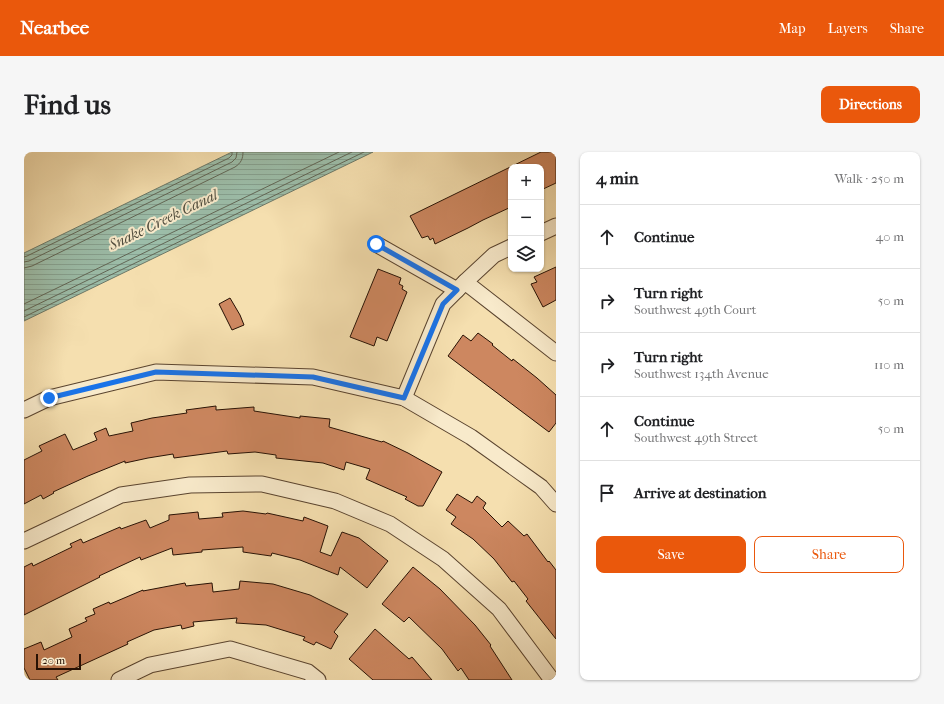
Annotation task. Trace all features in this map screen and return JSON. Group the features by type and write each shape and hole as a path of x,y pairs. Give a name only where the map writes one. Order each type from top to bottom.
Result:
{"street":[{"path":"544,232 556,226"},
{"path":"376,244 461,286 556,353"},
{"path":"404,398 443,304 494,255 508,248"},
{"path":"24,410 49,398 156,372 313,377 404,398 471,437 541,487 556,504"},
{"path":"24,541 121,495 190,485 262,484 335,502 390,524 443,559 499,609 552,680"},
{"path":"119,680 150,665 230,649 308,672 318,680"}],"water":[{"name":"Snake Creek Canal","path":"232,152 373,152 24,321 24,253"}],"building":[{"path":"541,152 556,152 556,183 544,189 544,164 516,164"},
{"path":"508,168 508,208 468,228 435,244 433,238 430,240 428,236 422,238 410,216"},
{"path":"556,267 556,300 543,307 531,284 537,282 534,277"},
{"path":"378,269 401,278 399,284 403,286 402,289 407,292 387,341 377,337 374,346 350,337"},
{"path":"230,298 244,325 232,330 219,304"},
{"path":"478,333 512,361 513,359 537,378 556,395 556,423 549,432 448,356 463,335 471,341"},
{"path":"216,406 216,410 254,407 254,411 300,418 300,416 330,419 329,427 382,442 383,441 442,472 423,506 418,506 405,499 407,497 366,479 370,469 346,462 344,470 323,463 276,458 276,455 255,452 228,454 227,451 174,458 173,454 125,463 125,461 53,492 54,493 43,499 41,495 24,504 24,460 42,451 39,446 65,434 73,450 97,440 94,433 106,428 109,436 133,431 131,423 152,418 187,413 186,410"},
{"path":"457,494 472,503 477,496 486,503 483,508 502,527 508,521 524,536 527,534 548,562 549,561 556,570 556,639 526,601 528,599 494,559 473,539 451,524 456,517 446,510"},
{"path":"243,511 267,513 303,521 304,517 328,526 320,552 331,556 342,532 359,538 388,561 367,588 340,567 338,575 300,560 272,553 271,556 243,552 243,547 202,550 202,552 173,555 172,548 141,560 140,557 99,576 100,577 24,615 24,567 32,563 33,566 72,547 70,544 81,539 83,543 120,527 121,529 146,520 150,528 169,520 169,515 198,512 199,519 223,517 222,513"},
{"path":"413,567 440,589 475,625 491,645 490,646 512,680 469,680 461,668 458,671 442,649 409,617 404,622 382,604"},
{"path":"240,581 273,584 310,595 348,614 334,632 338,636 331,649 316,642 314,645 303,640 305,637 266,625 236,623 237,618 193,622 194,626 182,629 181,625 154,630 127,642 128,644 56,677 58,680 30,680 24,668 24,649 41,642 44,650 72,637 69,629 87,621 85,618 95,614 93,609 109,602 110,604 143,590 185,583 186,586 212,583 213,592 239,589"},
{"path":"375,629 409,659 412,657 432,680 373,680 349,659"}],"route":[{"path":"49,398 156,372 313,377 404,398 443,304 457,290 376,244"}]}
